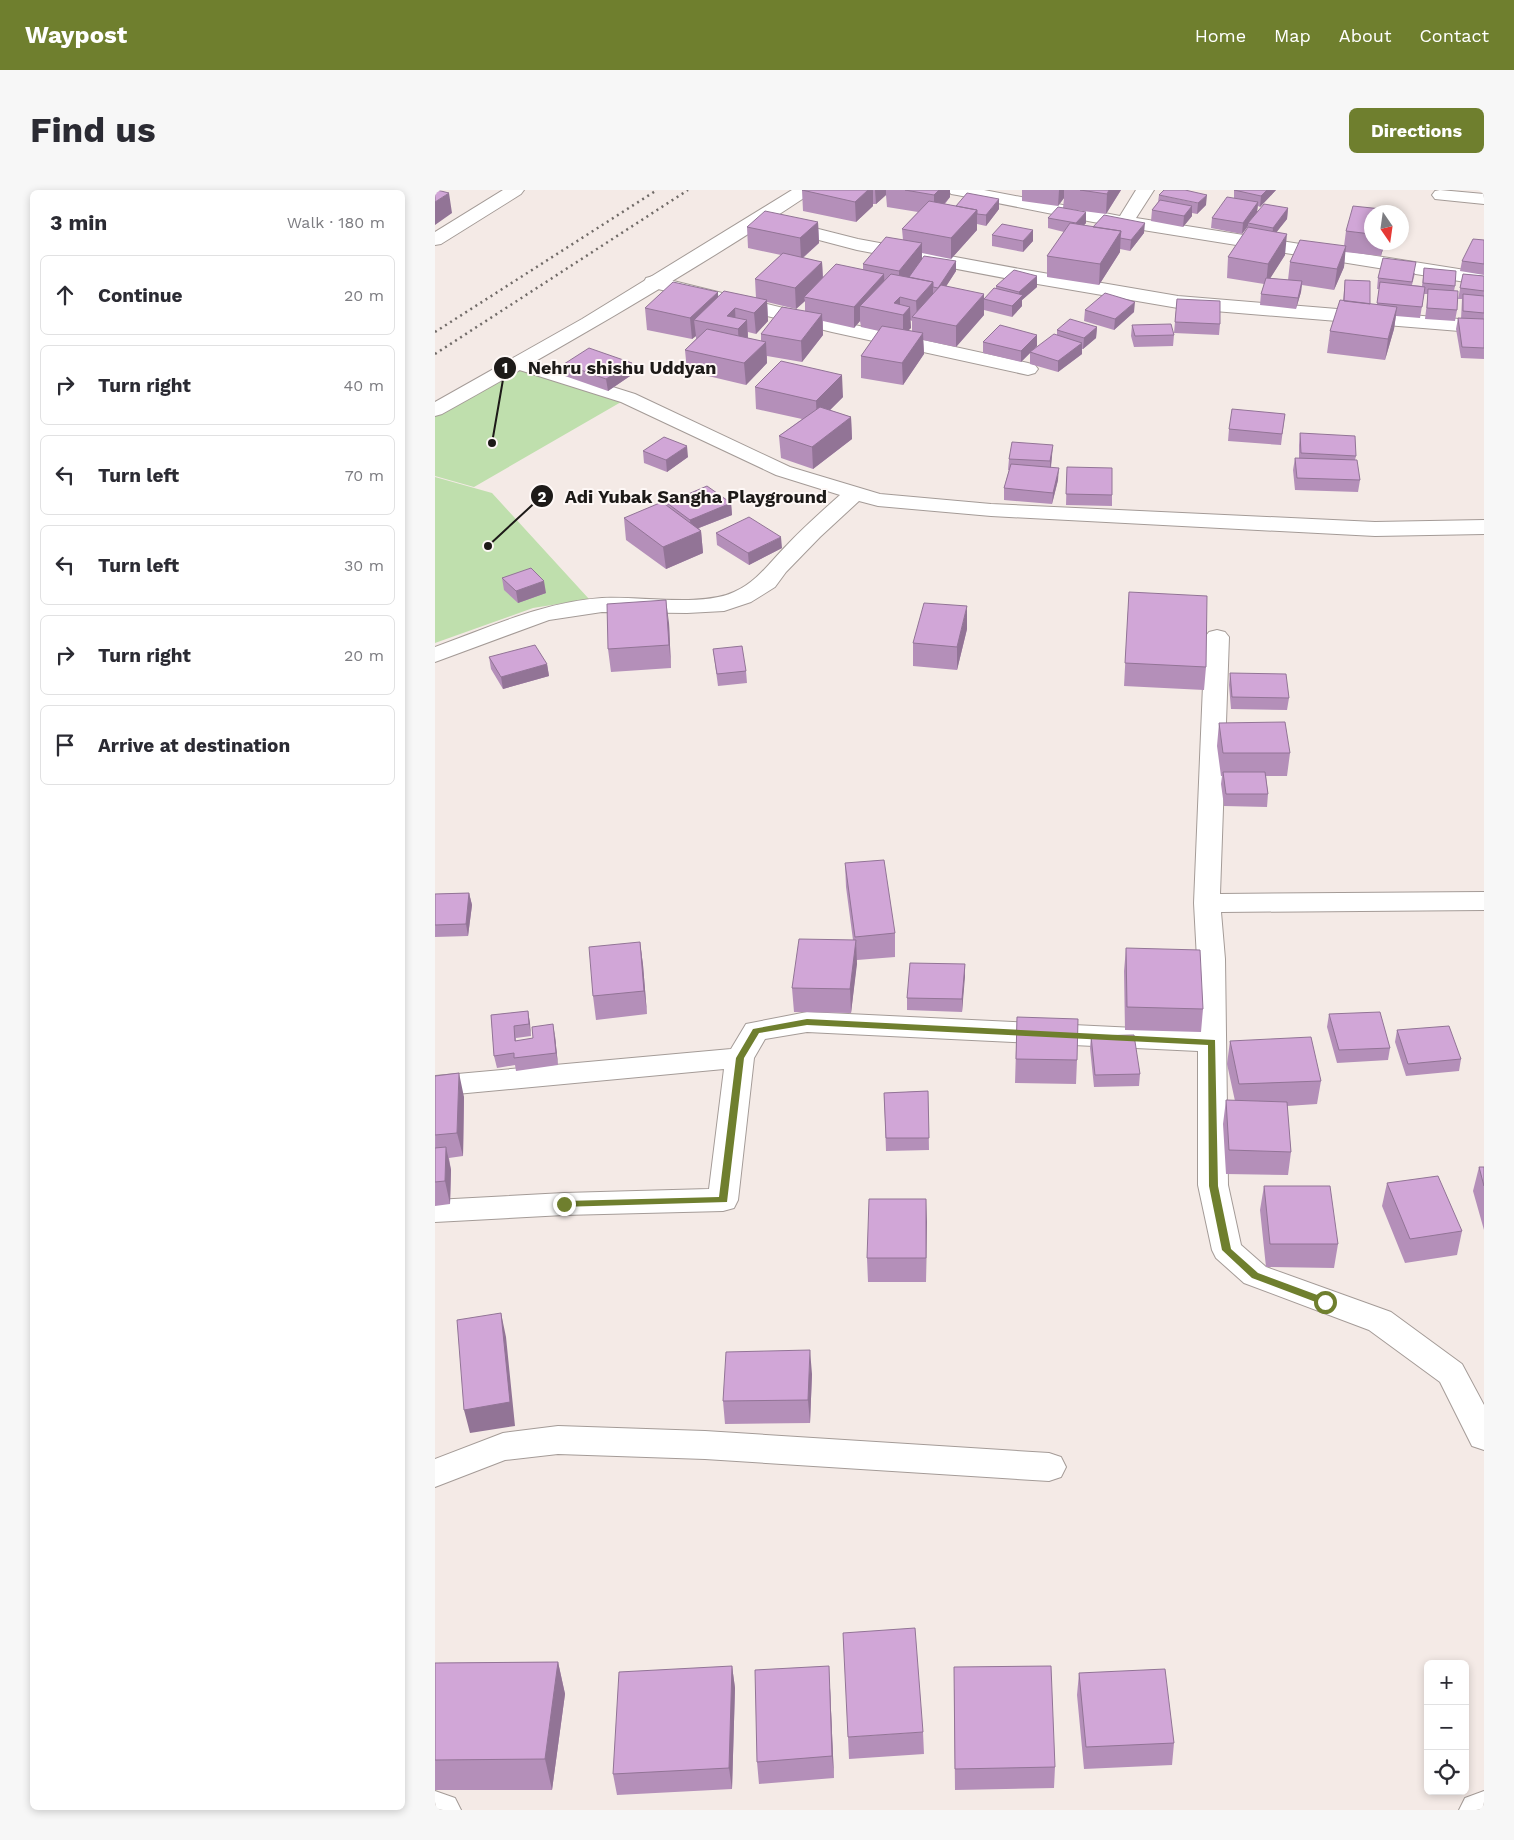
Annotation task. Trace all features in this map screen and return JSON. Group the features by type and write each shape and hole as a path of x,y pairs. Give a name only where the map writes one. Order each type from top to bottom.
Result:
{"street":[{"path":"435,240 515,190"},
{"path":"435,410 589,322 760,219 804,190"},
{"path":"957,190 1125,222 1484,279"},
{"path":"1125,222 1145,190"},
{"path":"1441,195 1484,199"},
{"path":"760,219 857,244 1020,275 1178,302 1484,328"},
{"path":"653,282 832,326 1027,370"},
{"path":"517,362 628,398 783,471 878,500 991,510 1375,529 1484,527"},
{"path":"435,655 544,614 603,605 687,606 724,604 743,597 767,582 778,567 812,532 854,494"},
{"path":"1217,637 1207,903 1211,959 1213,1186 1227,1250 1255,1276 1380,1321 1451,1373 1484,1436"},
{"path":"1207,903 1484,901"},
{"path":"435,1211 564,1204 723,1200 740,1058 756,1031 807,1022 1212,1042"},
{"path":"435,1086 740,1058"},
{"path":"435,1473 503,1447 558,1440 705,1445 1049,1466"},
{"path":"435,1809 442,1810"},
{"path":"1479,1810 1484,1809"}],"green space":[{"path":"517,363 628,398 474,487 435,476 435,410"},
{"path":"435,477 492,493 589,599 533,608 435,643"}],"building":[{"path":"435,190 437,190 449,193 435,202"},
{"path":"802,190 868,190 855,202"},
{"path":"905,190 939,190 934,195"},
{"path":"1080,190 1109,190 1107,194"},
{"path":"1164,190 1185,190 1207,195 1198,203 1159,195"},
{"path":"1234,190 1267,190 1261,196"},
{"path":"967,193 999,199 986,215 977,214 977,210 956,206"},
{"path":"1227,197 1258,202 1243,223 1212,218"},
{"path":"1160,200 1192,206 1184,216 1152,210"},
{"path":"929,201 977,210 951,238 902,229"},
{"path":"1264,204 1288,208 1273,228 1248,223"},
{"path":"1353,206 1364,207 1364,233 1346,231"},
{"path":"1058,207 1086,212 1076,223 1048,218"},
{"path":"765,211 818,222 800,238 747,227"},
{"path":"1104,215 1145,223 1131,240 1120,238 1121,231 1093,227"},
{"path":"1070,223 1121,231 1100,264 1047,256"},
{"path":"1002,224 1033,230 1023,241 992,235"},
{"path":"1248,227 1287,234 1268,264 1228,257"},
{"path":"886,237 922,243 899,271 863,264"},
{"path":"1473,239 1484,240 1484,264 1462,261"},
{"path":"1300,240 1346,246 1337,269 1290,262"},
{"path":"783,253 822,262 795,288 755,279"},
{"path":"924,256 956,261 938,288 933,287 933,282 909,277"},
{"path":"1383,258 1416,262 1412,282 1378,278"},
{"path":"836,264 884,274 854,307 804,297"},
{"path":"1424,268 1456,271 1455,286 1423,283"},
{"path":"1014,270 1037,276 1019,292 996,286"},
{"path":"891,274 933,282 916,301 900,297 894,303 910,307 903,315 860,306"},
{"path":"1463,274 1484,276 1484,291 1460,288"},
{"path":"1266,278 1302,281 1298,298 1261,294"},
{"path":"1345,280 1370,281 1370,304 1344,301"},
{"path":"673,282 718,292 690,318 645,308"},
{"path":"1380,282 1425,287 1422,307 1377,303"},
{"path":"941,285 984,294 956,326 912,317"},
{"path":"994,288 1023,295 1012,306 984,299"},
{"path":"1428,289 1458,291 1457,310 1427,308"},
{"path":"724,291 767,300 754,313 735,308 727,316 747,320 738,329 694,320"},
{"path":"1105,293 1135,302 1115,319 1085,310"},
{"path":"1463,294 1484,296 1484,313 1463,311"},
{"path":"1177,299 1220,301 1220,324 1175,322"},
{"path":"1340,300 1397,307 1388,339 1330,331"},
{"path":"782,307 822,314 801,341 761,334"},
{"path":"1458,318 1484,319 1484,348 1462,347"},
{"path":"1070,319 1097,327 1084,338 1057,330"},
{"path":"1171,324 1174,335 1135,336 1132,325"},
{"path":"1000,325 1037,335 1021,351 983,342"},
{"path":"882,326 923,333 902,363 861,356"},
{"path":"707,329 766,342 744,363 685,350"},
{"path":"1054,334 1082,343 1058,361 1030,352"},
{"path":"589,348 632,363 606,379 564,364"},
{"path":"781,361 842,375 816,401 755,387"},
{"path":"820,407 851,417 812,447 779,436"},
{"path":"1232,409 1285,414 1282,434 1229,429"},
{"path":"1300,433 1355,436 1356,456 1301,453"},
{"path":"664,437 687,446 666,460 643,451"},
{"path":"1012,442 1053,445 1050,461 1009,459"},
{"path":"1295,458 1357,460 1360,480 1297,478"},
{"path":"1011,464 1059,468 1053,493 1004,488"},
{"path":"1067,467 1112,468 1112,495 1066,494"},
{"path":"707,486 731,503 690,520 667,503"},
{"path":"662,502 701,531 663,547 624,518"},
{"path":"749,517 781,537 748,553 716,533"},
{"path":"531,568 544,581 516,591 502,578"},
{"path":"1129,592 1207,596 1206,667 1125,663"},
{"path":"666,600 669,645 608,649 607,604"},
{"path":"924,603 967,606 957,647 913,643"},
{"path":"535,645 547,664 501,677 489,657"},
{"path":"742,646 746,671 717,674 713,649"},
{"path":"1230,673 1286,674 1289,698 1232,697"},
{"path":"1285,722 1290,753 1223,753 1219,723"},
{"path":"1223,772 1265,772 1268,794 1226,794"},
{"path":"884,860 895,933 855,937 845,863"},
{"path":"469,893 466,924 435,925 435,894"},
{"path":"799,939 856,940 850,989 792,988"},
{"path":"640,942 644,991 593,996 589,947"},
{"path":"1126,948 1200,950 1203,1009 1127,1007"},
{"path":"910,963 965,964 962,999 907,998"},
{"path":"528,1011 529,1024 514,1026 515,1041 533,1038 532,1027 553,1024 556,1053 514,1058 514,1053 494,1056 491,1015"},
{"path":"1380,1012 1390,1048 1339,1050 1329,1014"},
{"path":"1017,1017 1078,1019 1077,1060 1016,1059"},
{"path":"1449,1026 1461,1059 1408,1064 1397,1030"},
{"path":"1134,1035 1140,1074 1095,1075 1091,1036"},
{"path":"1311,1037 1321,1081 1239,1084 1230,1041"},
{"path":"459,1073 457,1133 435,1135 435,1076"},
{"path":"928,1091 929,1138 886,1138 884,1093"},
{"path":"1226,1100 1287,1102 1291,1152 1229,1150"},
{"path":"446,1147 445,1181 435,1182 435,1148"},
{"path":"1479,1167 1484,1167 1484,1186"},
{"path":"1438,1176 1462,1231 1410,1239 1387,1183"},
{"path":"1264,1186 1330,1186 1338,1244 1270,1244"},
{"path":"869,1199 926,1199 926,1258 867,1258"},
{"path":"501,1313 510,1402 464,1410 457,1320"},
{"path":"810,1350 808,1400 723,1401 726,1352"},
{"path":"915,1628 923,1732 848,1737 843,1633"},
{"path":"558,1662 545,1759 435,1760 435,1663"},
{"path":"732,1666 729,1768 613,1774 619,1672"},
{"path":"829,1666 832,1756 757,1762 755,1670"},
{"path":"1051,1666 1055,1767 955,1769 954,1667"},
{"path":"1165,1669 1174,1743 1086,1747 1079,1673"}],"railway":[{"path":"435,332 657,190"},
{"path":"435,354 688,190"}],"place":[{"name":"Nehru shishu Uddyan","path":"492,443"},
{"name":"Adi Yubak Sangha Playground","path":"488,546"}],"route":[{"path":"564,1204 723,1200 740,1058 756,1031 807,1022 1212,1042 1213,1186 1227,1250 1255,1276 1325,1302"}]}
